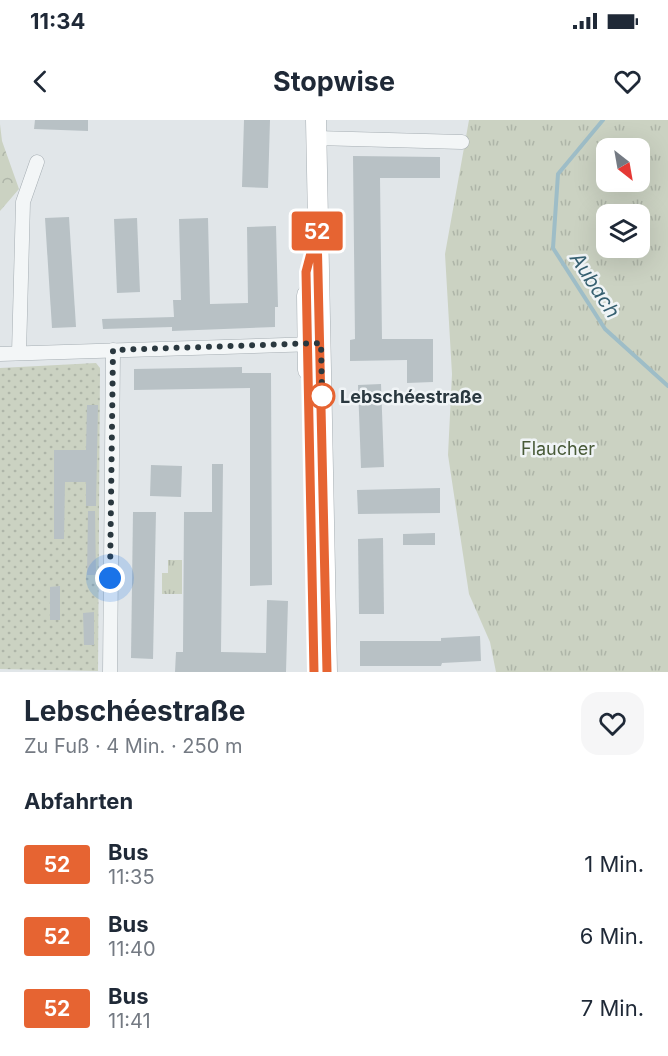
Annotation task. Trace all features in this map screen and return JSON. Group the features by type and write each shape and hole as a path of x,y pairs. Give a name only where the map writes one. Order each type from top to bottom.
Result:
{"street":[{"path":"327,672 314,344 306,272 317,230 316,129 462,142"},
{"path":"18,353 23,202 36,162"},
{"path":"0,354 314,344"},
{"path":"314,344 314,672"},
{"path":"110,672 113,350"}],"green space":[{"name":"Flaucher","path":"469,120 668,120 668,672 496,672 490,642 469,594 448,455 452,374 445,254"},
{"path":"0,124 2,141 19,189 0,211"},
{"path":"96,363 100,368 98,671 0,669 0,368"},
{"path":"168,560 182,560 182,594 162,594 162,573 168,573"}],"building":[{"path":"35,120 88,120 88,131 34,129"},
{"path":"244,120 270,120 268,188 242,187"},
{"path":"353,156 440,157 440,178 380,178 382,339 433,339 433,382 407,383 407,360 350,361 350,340 355,339"},
{"path":"69,217 76,327 52,328 45,218"},
{"path":"137,218 140,292 117,293 114,219"},
{"path":"208,218 210,304 248,303 247,227 276,226 278,307 275,307 275,327 172,331 172,327 103,329 102,319 174,317 173,300 181,300 179,219"},
{"path":"242,367 242,373 271,373 272,585 250,586 250,388 134,390 134,369"},
{"path":"381,384 384,467 361,468 358,385"},
{"path":"87,405 98,405 96,506 86,506 86,482 65,482 64,539 54,539 54,450 86,450"},
{"path":"212,464 223,464 221,652 266,653 267,600 288,601 286,672 175,672 176,652 183,652 184,512 212,512"},
{"path":"151,465 182,466 181,497 150,496"},
{"path":"440,488 440,513 358,514 357,490"},
{"path":"88,511 95,511 96,575 87,575"},
{"path":"133,512 156,512 153,659 131,658"},
{"path":"435,533 435,545 403,545 403,534"},
{"path":"383,538 384,614 359,614 358,539"},
{"path":"60,586 60,620 50,620 50,587"},
{"path":"94,612 94,645 84,645 83,613"},
{"path":"480,636 481,661 442,663 441,666 360,666 360,641 441,641 441,638"}],"waterway":[{"name":"Aubach","path":"603,120 558,174 553,248 605,329 668,386"}],"bus line":[{"name":"52","path":"314,672 306,272 317,230 321,326 327,672"}],"place":[{"name":"Lebschéestraße","path":"322,396"}],"route":[{"path":"110,578 113,350 321,343 322,396"}]}
